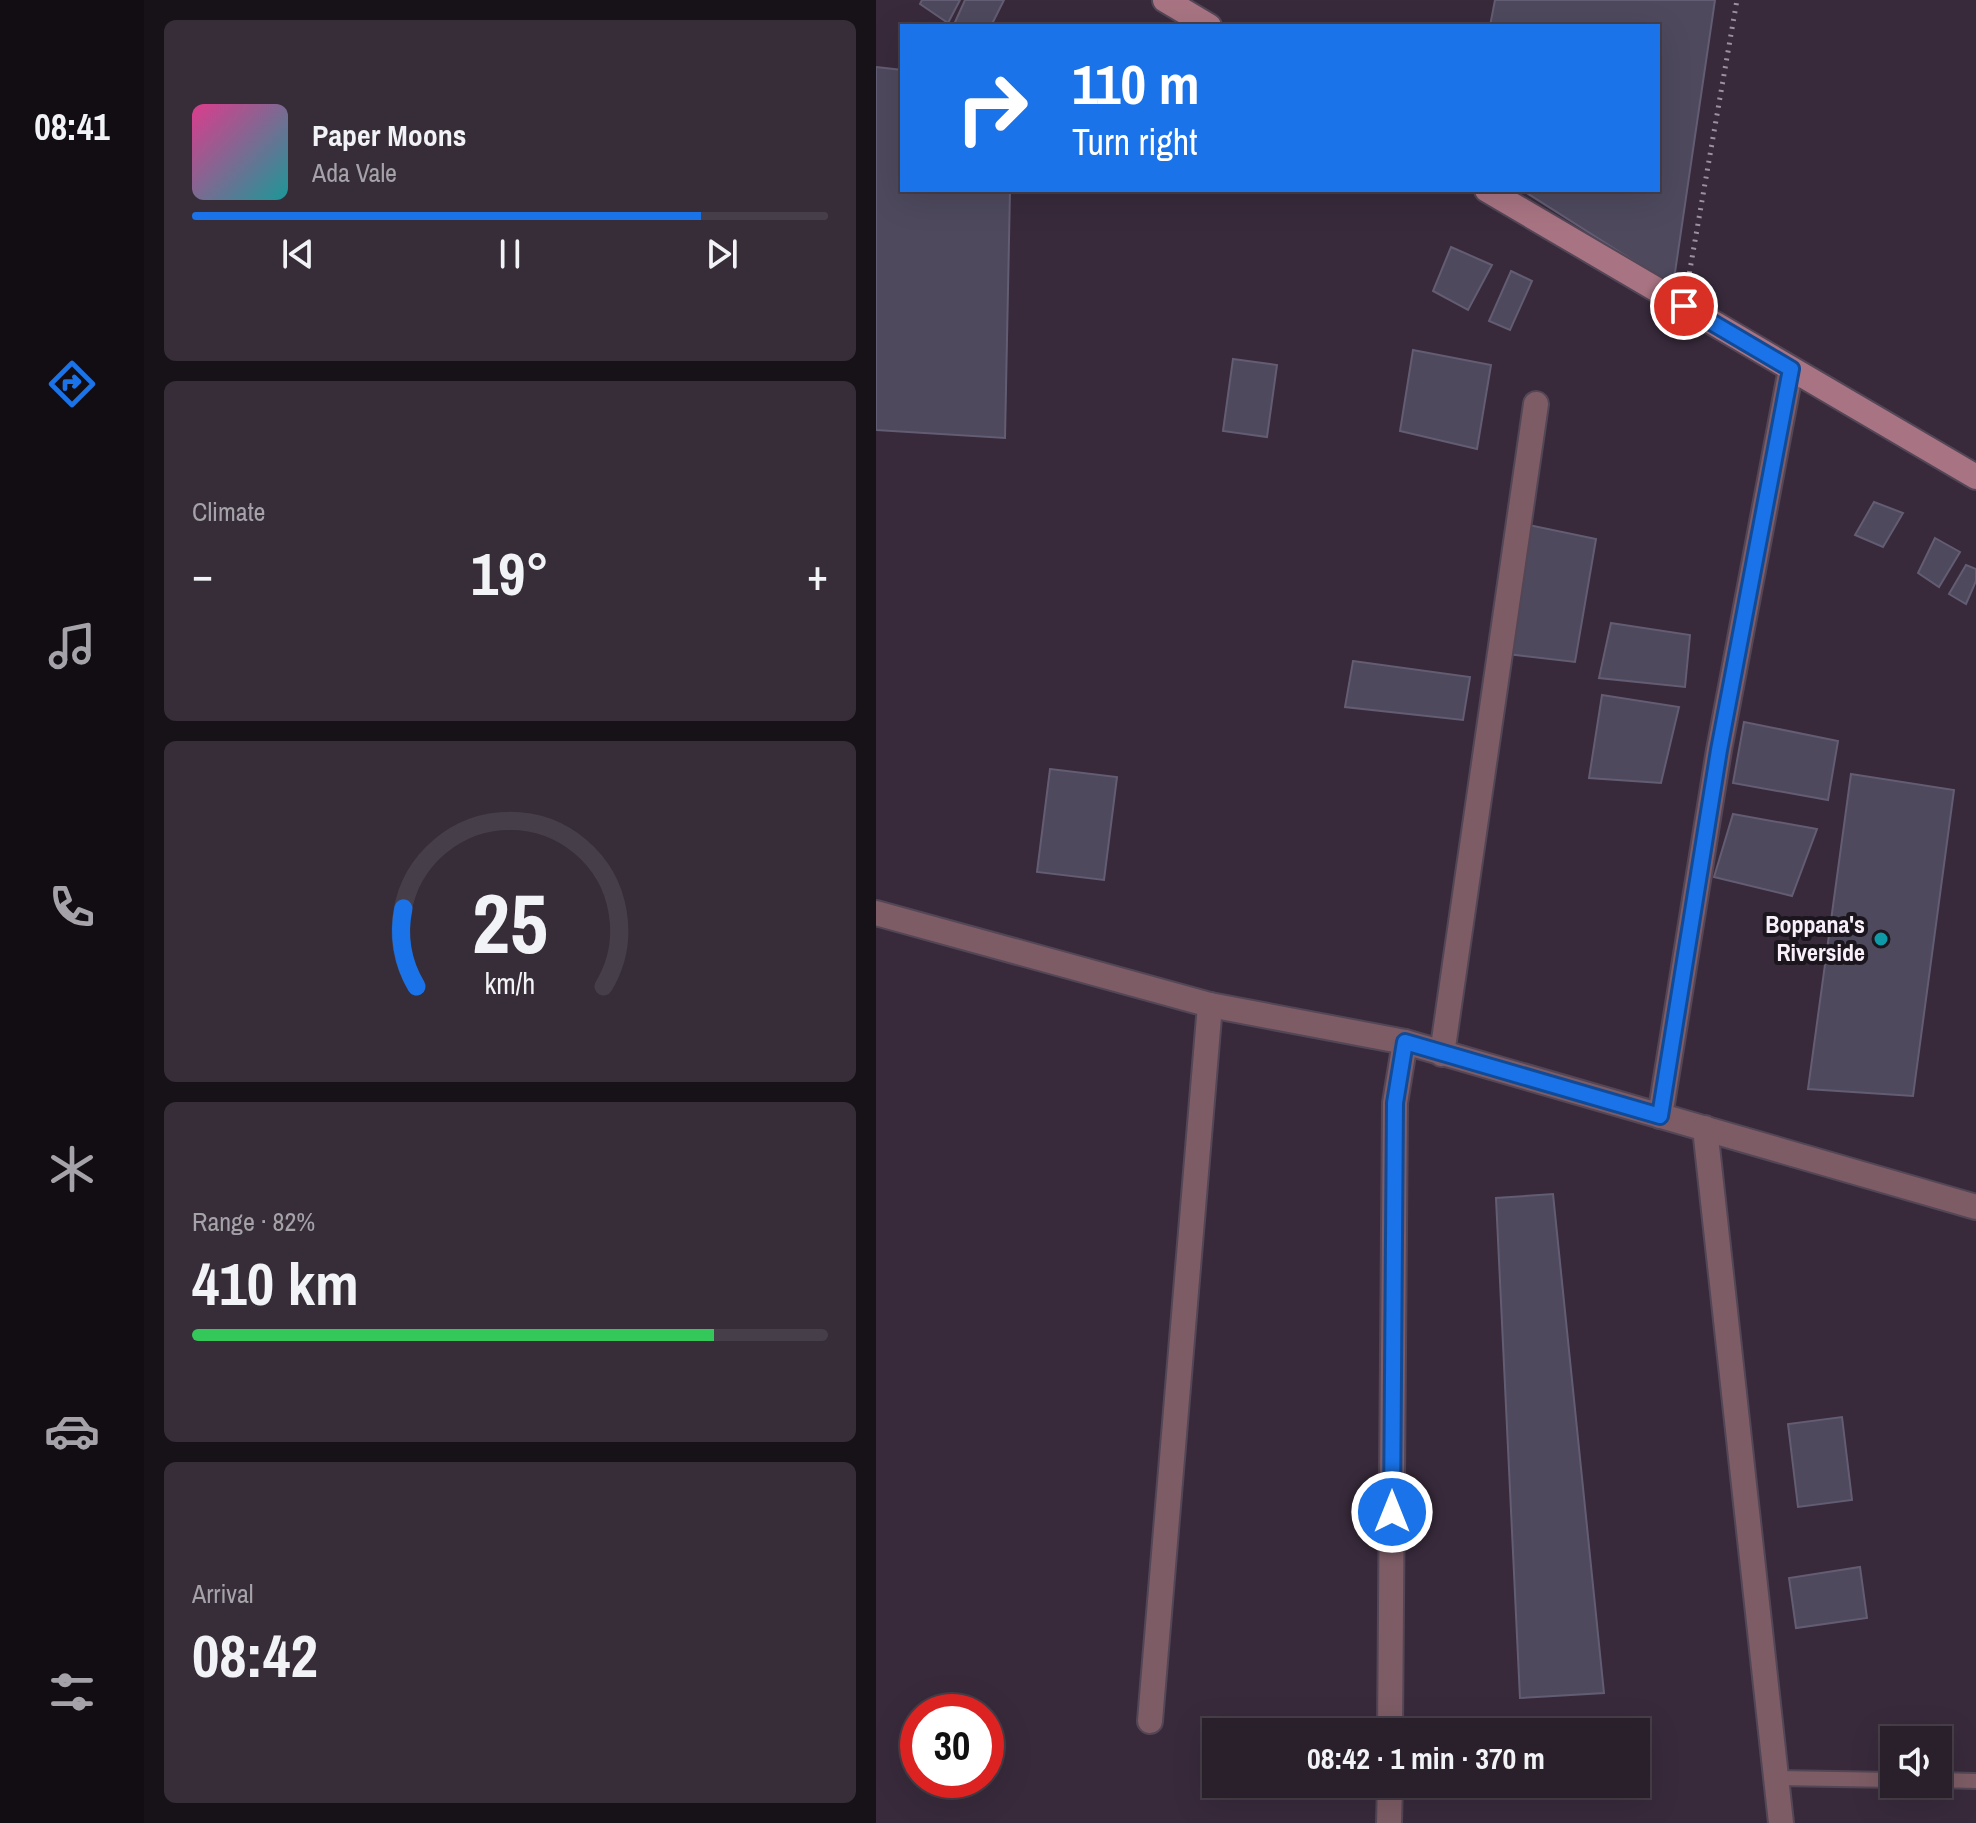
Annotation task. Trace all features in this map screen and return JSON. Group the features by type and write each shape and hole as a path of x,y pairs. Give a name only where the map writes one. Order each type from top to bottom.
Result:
{"street":[{"path":"1165,0 1206,24"},
{"path":"1490,192 1976,477"},
{"path":"1660,1116 1719,750 1791,369"},
{"path":"1442,1054 1536,404"},
{"path":"876,913 1210,1005 1405,1042 1976,1207"},
{"path":"1150,1721 1210,1005"},
{"path":"1390,1718 1395,1103 1405,1042"},
{"path":"1705,1128 1781,1823"},
{"path":"1389,1823 1390,1798"}],"lane":[{"path":"1777,1778 1880,1780"},
{"path":"1952,1780 1976,1781"}],"path":[{"path":"1684,306 1737,0"}],"building":[{"path":"922,0 960,0 948,23 920,4"},
{"path":"965,0 1004,0 992,24 955,22"},
{"path":"1495,0 1715,0 1673,286 1525,192 1660,192 1660,24 1490,24"},
{"path":"876,67 900,70 900,192 1010,192 1005,438 876,430"},
{"path":"1451,247 1492,265 1468,310 1433,291"},
{"path":"1511,271 1532,281 1510,330 1489,321"},
{"path":"1413,350 1491,365 1477,449 1400,431"},
{"path":"1233,359 1277,365 1267,437 1223,431"},
{"path":"1874,502 1903,513 1883,547 1855,535"},
{"path":"1519,523 1596,539 1575,662 1508,654"},
{"path":"1935,538 1960,552 1939,587 1918,573"},
{"path":"1966,565 1976,569 1976,581 1966,604 1949,594"},
{"path":"1611,623 1690,635 1685,687 1599,678"},
{"path":"1353,661 1470,677 1463,720 1345,707"},
{"path":"1602,695 1679,707 1661,783 1589,778"},
{"path":"1744,722 1838,741 1828,800 1733,783"},
{"path":"1050,769 1117,777 1104,880 1037,872"},
{"name":"Boppana's Riverside","path":"1851,774 1954,790 1913,1096 1808,1089"},
{"path":"1733,814 1817,829 1792,896 1714,877"},
{"path":"1553,1194 1604,1693 1520,1698 1496,1198"},
{"path":"1842,1417 1852,1500 1798,1507 1788,1424"},
{"path":"1860,1567 1867,1618 1796,1628 1789,1578"}],"place":[{"name":"Boppana's Riverside","path":"1881,939"}],"route":[{"path":"1392,1512 1395,1103 1405,1042 1660,1116 1719,750 1791,369 1684,306"}]}
